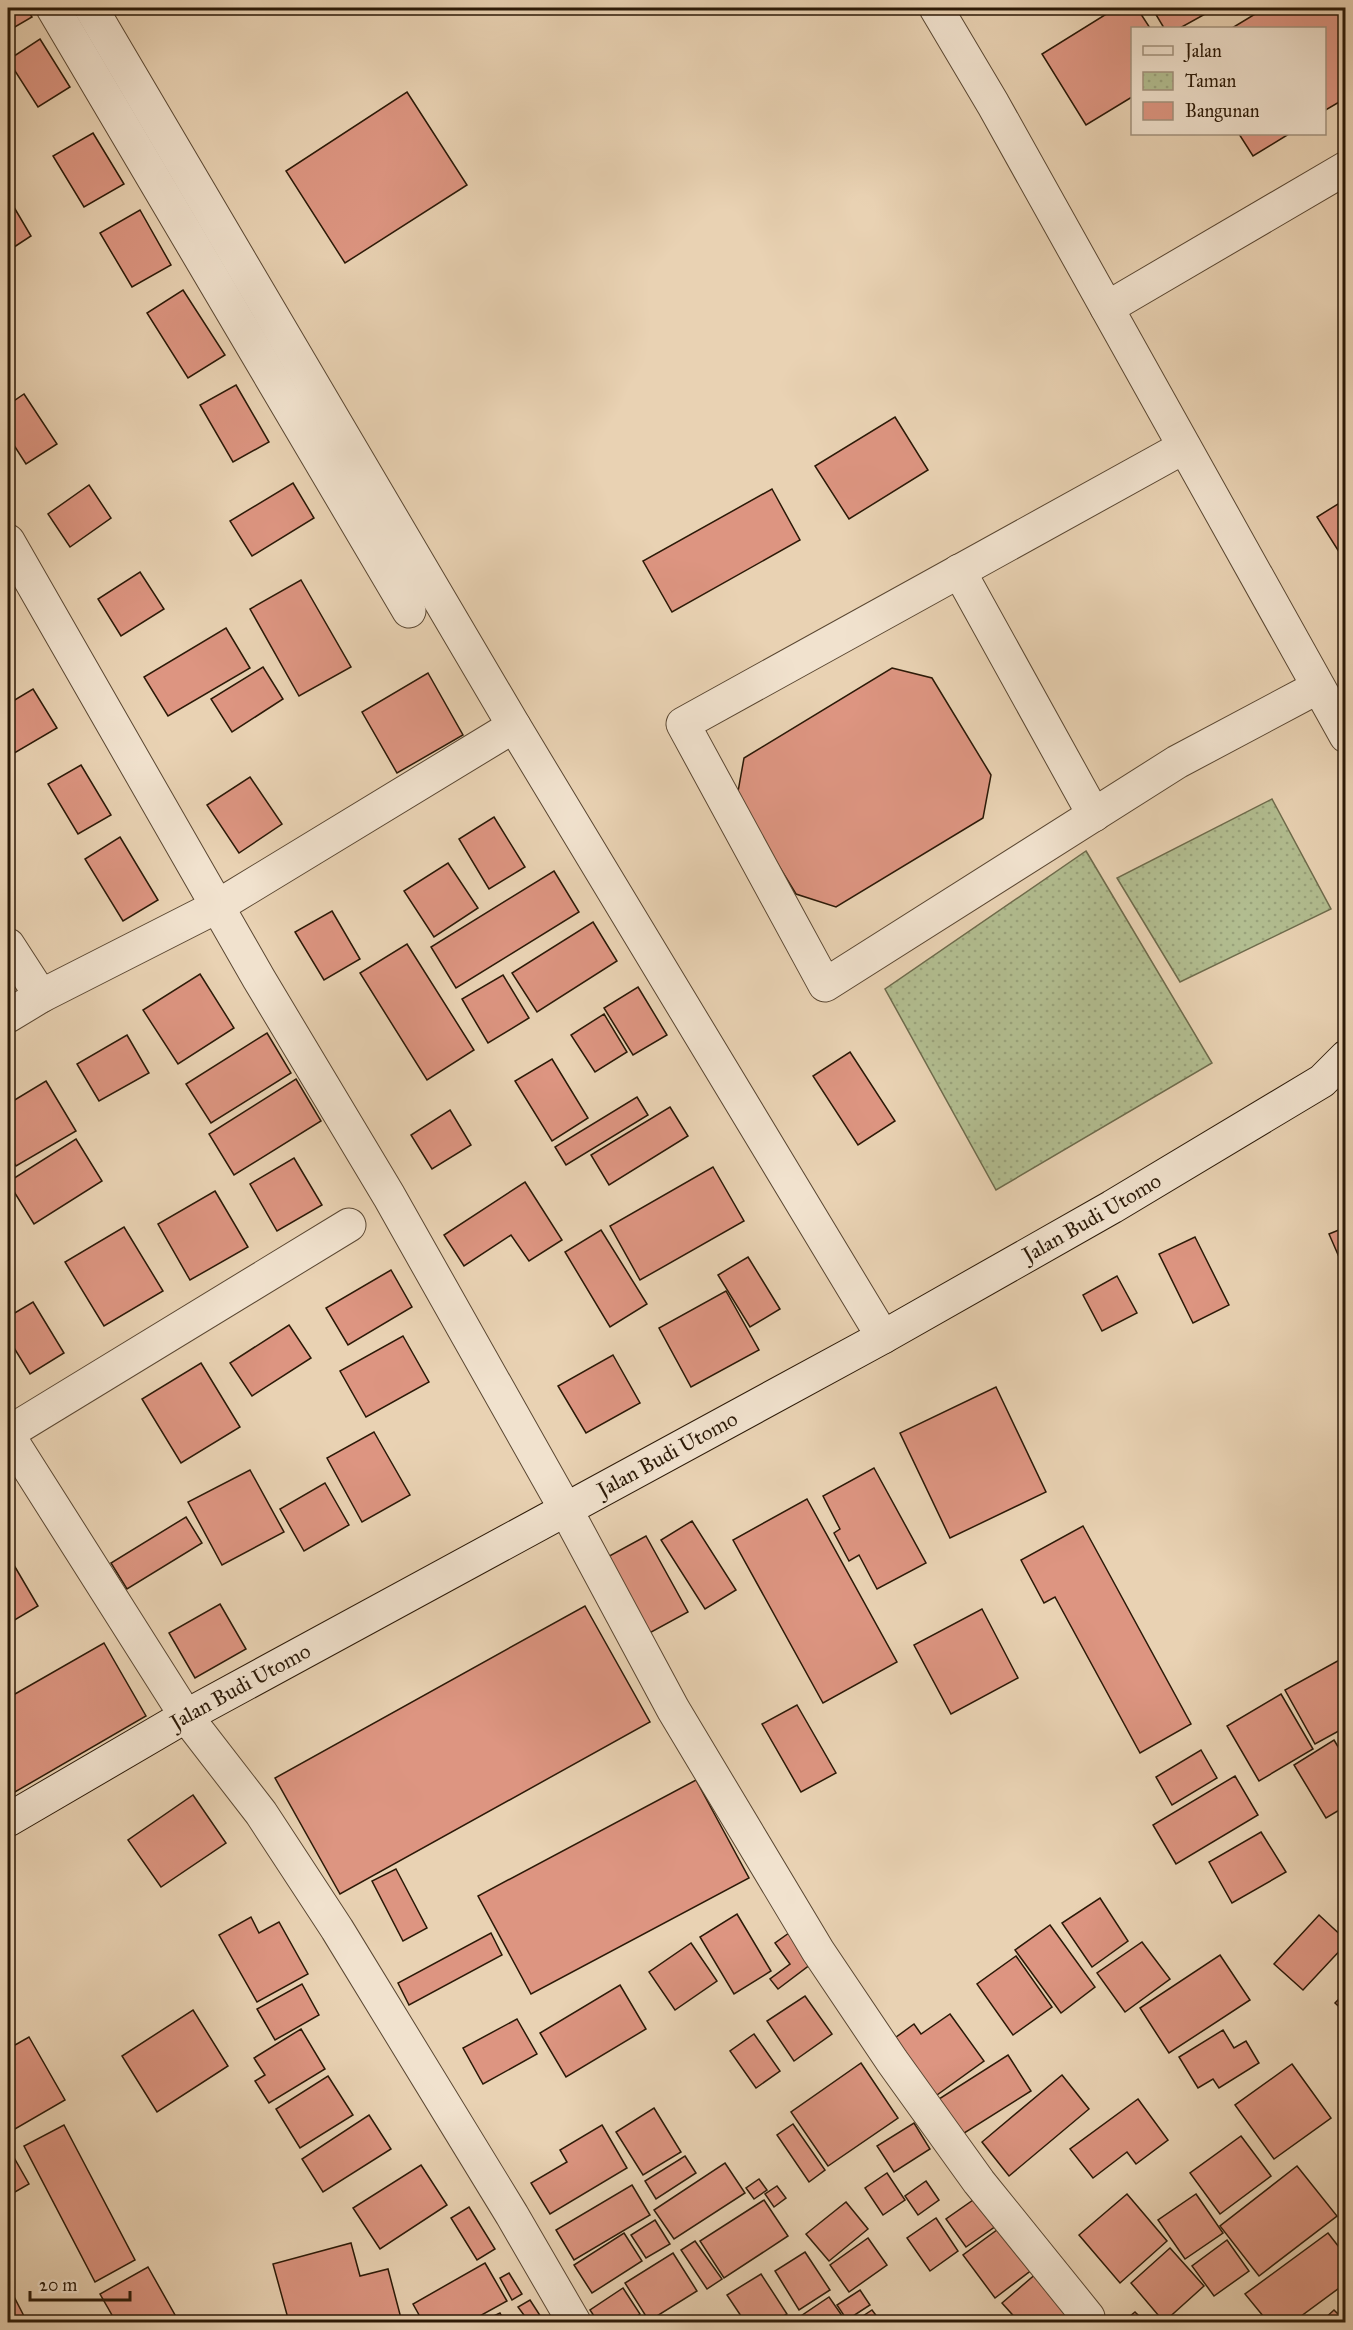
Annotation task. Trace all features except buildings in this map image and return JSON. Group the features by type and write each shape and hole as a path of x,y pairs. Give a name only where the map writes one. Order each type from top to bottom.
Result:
{"street":[{"path":"53,8 409,611"},
{"path":"91,8 514,726 884,1337"},
{"path":"936,8 993,104 1346,736"},
{"path":"1107,308 1346,168"},
{"path":"1184,447 683,723 825,984 1177,762 1318,687"},
{"path":"8,541 259,979 389,1196 565,1508 673,1709 818,1951 892,2061 979,2182 1088,2317 1084,2322"},
{"path":"959,571 1094,815"},
{"path":"8,1016 41,996 218,906 514,726"},
{"path":"8,945 41,996"},
{"name":"Jalan Budi Utomo","path":"8,1820 186,1716 565,1508 884,1337 1112,1207 1334,1077 1346,1057"},
{"path":"349,1225 8,1434 186,1716 261,1813 337,1929 512,2215 574,2322"}],"green space":[{"path":"1272,799 1331,909 1180,982 1117,878"},
{"path":"1086,851 1212,1063 996,1190 885,989"}]}
